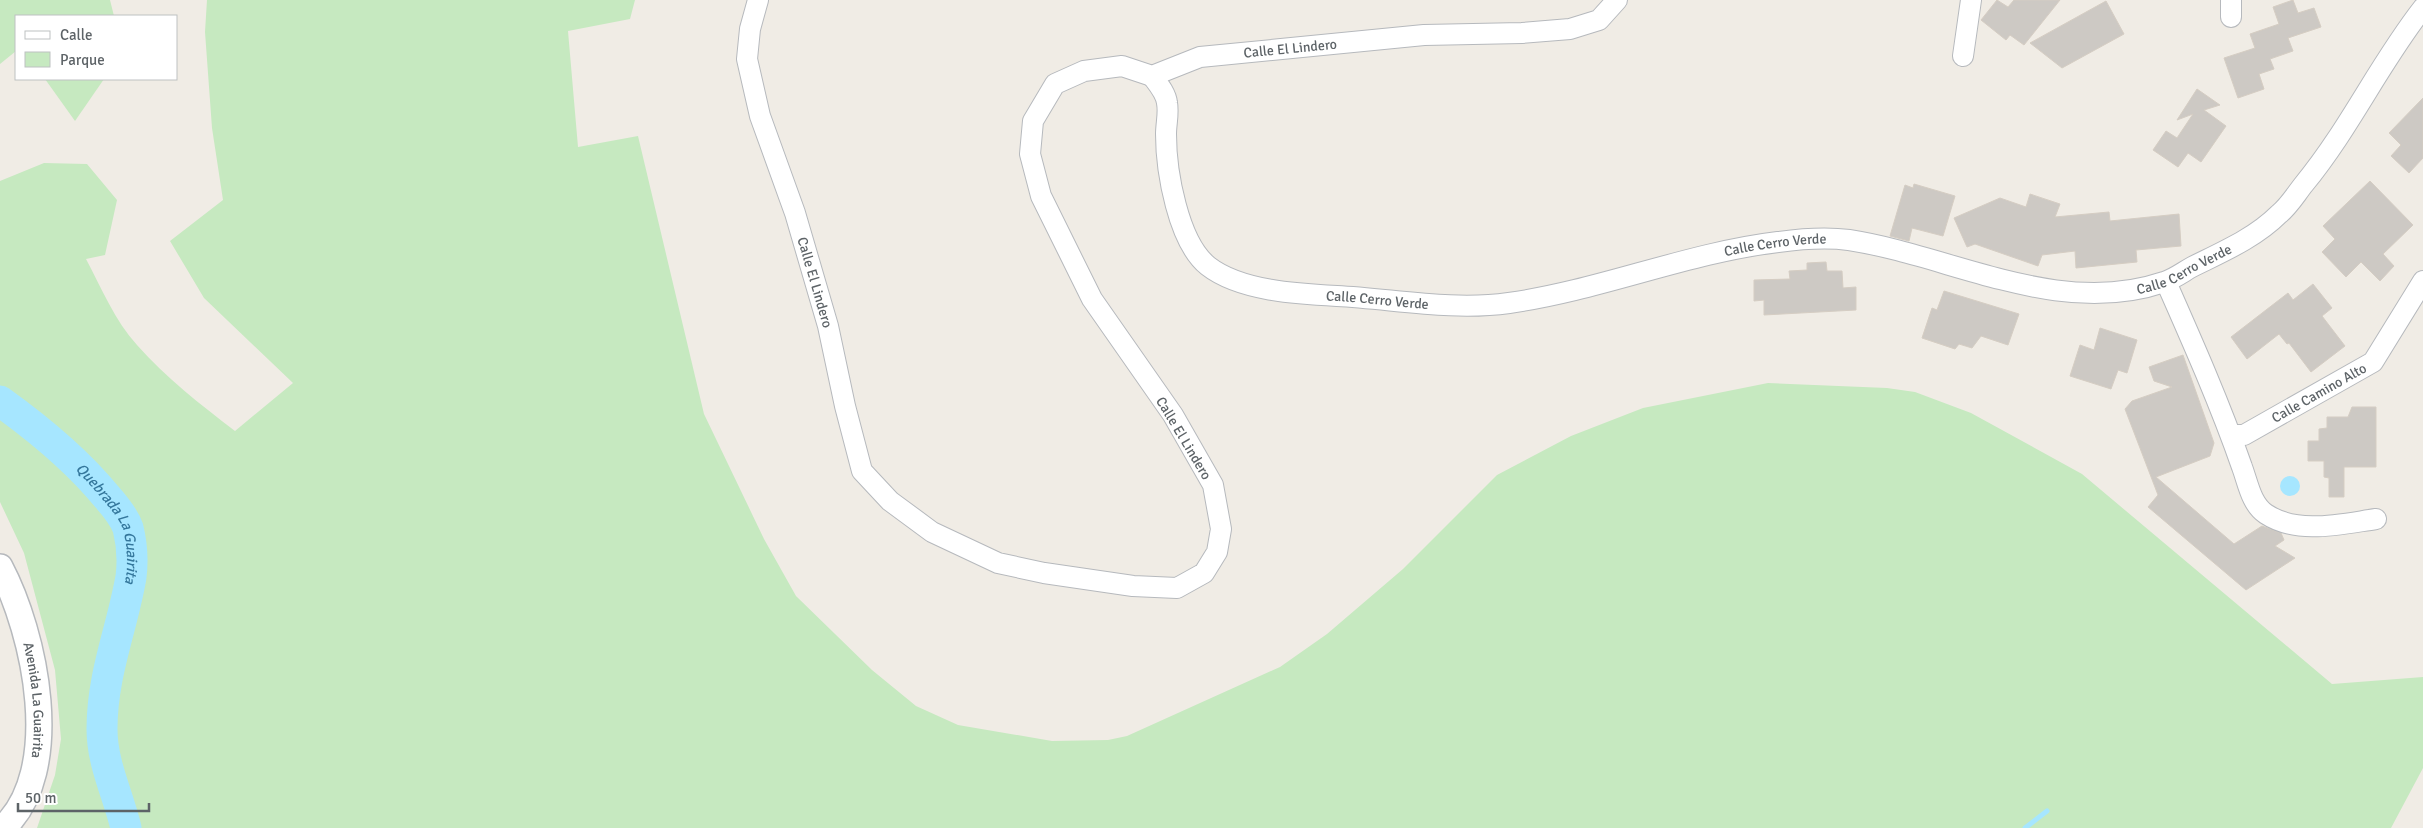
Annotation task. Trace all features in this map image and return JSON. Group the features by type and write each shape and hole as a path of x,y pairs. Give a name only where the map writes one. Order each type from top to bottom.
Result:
{"street":[{"name":"Calle El Lindero","path":"758,0 750,30 747,58 760,116 795,213 828,326 845,406 862,471 890,501 932,532 998,563 1044,573 1133,586 1177,588 1204,573 1217,552 1221,529 1213,485 1173,415 1092,299 1041,196 1030,154 1033,121 1055,84 1084,71 1122,66 1152,76 1200,57 1424,35 1522,33 1570,29 1599,20 1617,0"},
{"path":"1963,56 1971,0"},
{"name":"Calle Cerro Verde","path":"1152,76 1168,99 1166,137 1172,190 1189,244 1207,266 1233,279 1266,289 1455,306 1507,303 1566,292 1704,256 1769,243 1844,239 1922,256 1996,278 2056,292 2120,291 2166,282 2231,249 2279,215 2317,168 2366,97 2395,44 2423,8"},
{"name":"Calle Camino Alto","path":"2231,435 2244,435 2373,362 2423,281"},
{"path":"2166,282 2200,358 2231,435 2255,504 2265,514 2284,524 2306,527 2376,518"},
{"name":"Avenida La Guairita","path":"0,567 26,629 32,652 37,707 37,747 31,786 23,804 2,828"}],"green space":[{"path":"0,0 110,0 114,15 15,15 15,52 0,64"},
{"path":"207,0 635,0 630,19 568,31 578,147 638,136 704,414 764,539 796,596 872,670 916,706 958,725 1052,741 1108,740 1127,736 1280,667 1327,634 1403,569 1497,475 1571,436 1643,408 1768,383 1887,388 1915,392 1971,413 2082,474 2332,684 2423,677 2423,768 2391,828 37,828 55,775 61,739 55,670 24,553 0,502 0,181 44,163 87,164 117,200 105,255 86,259 109,304 129,336 148,357 184,390 235,431 293,383 204,298 170,241 223,200 212,128 205,32"},
{"path":"46,80 103,80 75,121"}],"water":[{"path":"2290,476 2297,479 2300,486 2297,493 2290,496 2283,493 2280,486 2283,479"}],"building":[{"path":"1997,0 2008,7 2014,0 2060,0 2024,45 2010,35 2006,40 1981,20"},
{"path":"2293,0 2298,13 2314,8 2321,27 2288,38 2293,51 2270,59 2274,69 2259,74 2264,89 2238,98 2224,58 2255,48 2250,34 2279,24 2273,7"},
{"path":"2106,1 2124,34 2062,68 2030,43"},
{"path":"2197,89 2220,105 2204,110 2226,126 2201,162 2188,153 2178,167 2153,150 2166,131 2177,138 2193,114 2177,120"},
{"path":"2423,98 2423,158 2409,173 2391,156 2401,145 2389,133"},
{"path":"2370,181 2413,225 2383,254 2394,266 2380,281 2361,262 2346,277 2322,252 2335,239 2323,226"},
{"path":"1914,184 1955,196 1943,236 1912,228 1909,241 1890,236 1905,185 1913,188"},
{"path":"2030,194 2060,204 2055,217 2109,212 2110,221 2179,214 2181,246 2136,250 2137,262 2076,268 2075,251 2042,255 2038,266 1975,244 1967,247 1954,218 2000,198 2026,207"},
{"path":"1826,262 1827,271 1842,271 1843,288 1856,287 1856,310 1764,315 1764,300 1754,301 1754,280 1790,279 1789,271 1807,270 1807,263"},
{"path":"2313,284 2332,308 2322,316 2345,346 2311,372 2289,343 2287,344 2279,334 2247,359 2231,337 2288,293 2293,300"},
{"path":"1944,291 2019,314 2008,345 1981,336 1972,348 1959,344 1955,349 1922,338 1932,308 1937,310"},
{"path":"2100,328 2137,340 2127,373 2118,370 2111,389 2070,376 2080,345 2094,350"},
{"path":"2183,355 2214,443 2210,456 2156,477 2234,544 2262,526 2281,533 2284,540 2275,546 2295,558 2246,590 2148,507 2158,495 2125,409 2132,401 2172,387 2154,381 2149,367"},
{"path":"2352,407 2376,407 2376,467 2344,467 2344,497 2329,497 2329,478 2324,477 2324,461 2308,461 2308,441 2319,441 2319,429 2327,428 2327,417 2348,417"}],"waterway":[{"name":"Quebrada La Guairita","path":"0,401 29,422 70,457 116,508 128,528 132,552 131,577 105,689 102,729 107,767 126,828"},
{"path":"2025,828 2047,811"}]}
